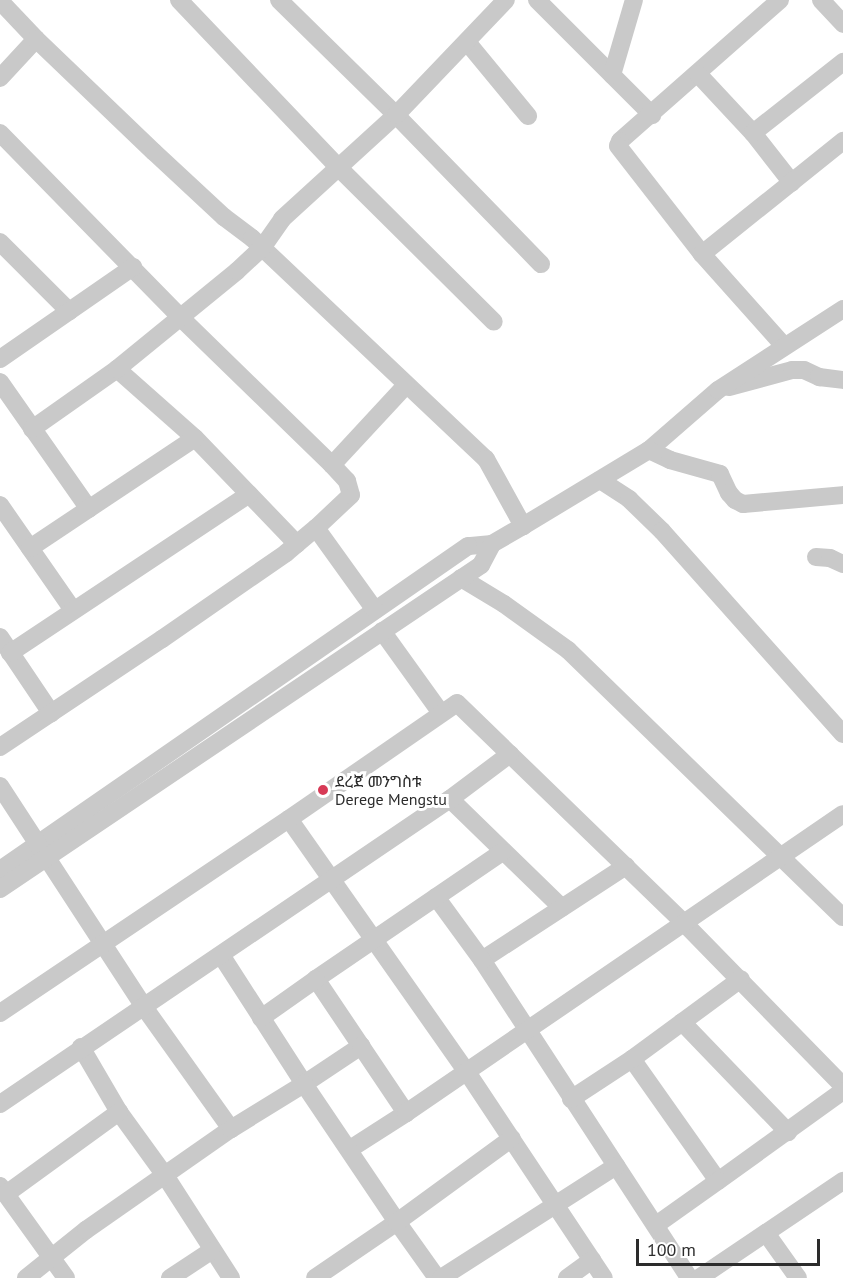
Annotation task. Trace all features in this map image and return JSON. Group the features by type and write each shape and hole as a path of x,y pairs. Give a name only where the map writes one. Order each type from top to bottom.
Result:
{"street":[{"path":"179,0 339,168 494,322"},
{"path":"279,0 396,115 541,264"},
{"path":"32,429 117,369 181,318 261,248 282,219 396,115 506,0"},
{"path":"537,0 652,115"},
{"path":"612,75 634,0"},
{"path":"780,0 620,141 618,146 702,254 783,345"},
{"path":"821,0 843,24"},
{"path":"0,1 36,39 154,152 261,248 486,459 523,526"},
{"path":"0,78 36,39"},
{"path":"467,42 528,116"},
{"path":"753,133 843,62"},
{"path":"698,74 753,133 792,183"},
{"path":"0,133 181,318 332,465 347,481 351,495 297,544 0,747"},
{"path":"702,254 843,141"},
{"path":"0,243 69,311"},
{"path":"0,359 133,267"},
{"path":"0,889 42,851 375,610 468,546 492,544 649,450 718,390 783,345 843,309"},
{"path":"117,369 195,438 297,544"},
{"path":"718,390 792,370 804,370 819,377 843,381"},
{"path":"0,382 89,509"},
{"path":"332,465 406,385"},
{"path":"30,548 195,438"},
{"path":"649,450 670,460 720,474 729,493 743,504 843,495"},
{"path":"600,480 629,499 662,531 843,734"},
{"path":"10,653 249,494"},
{"path":"0,505 73,610"},
{"path":"316,528 375,610"},
{"path":"0,870 42,851 382,631 481,564 492,544"},
{"path":"816,557 830,558 843,564"},
{"path":"460,578 504,604 568,650 843,917"},
{"path":"382,631 441,713"},
{"path":"0,637 51,713"},
{"path":"0,1013 289,819 457,702 741,979 843,1086"},
{"path":"0,1104 81,1047 221,956 450,800 510,754"},
{"path":"0,786 144,1007 231,1129"},
{"path":"450,800 562,908"},
{"path":"350,1149 843,814"},
{"path":"289,819 376,939 467,1071 604,1278"},
{"path":"261,1017 502,852"},
{"path":"483,960 626,866"},
{"path":"436,897 483,960 689,1278"},
{"path":"221,956 397,1222 439,1278 616,1166"},
{"path":"316,979 406,1113"},
{"path":"571,1099 632,1059 741,979"},
{"path":"682,1022 788,1132"},
{"path":"26,1278 51,1256 231,1129 361,1046"},
{"path":"81,1047 119,1112 166,1177 211,1251 231,1278"},
{"path":"632,1059 718,1180"},
{"path":"656,1225 843,1091"},
{"path":"66,1278 3,1190 119,1112"},
{"path":"327,1275 512,1138"},
{"path":"699,1278 843,1181"},
{"path":"766,1233 798,1278"},
{"path":"170,1278 211,1251"},
{"path":"567,1278 592,1260"}],"place":[{"name":"ደረጀ መንግስቱ Derege Mengstu","path":"323,790"}]}
